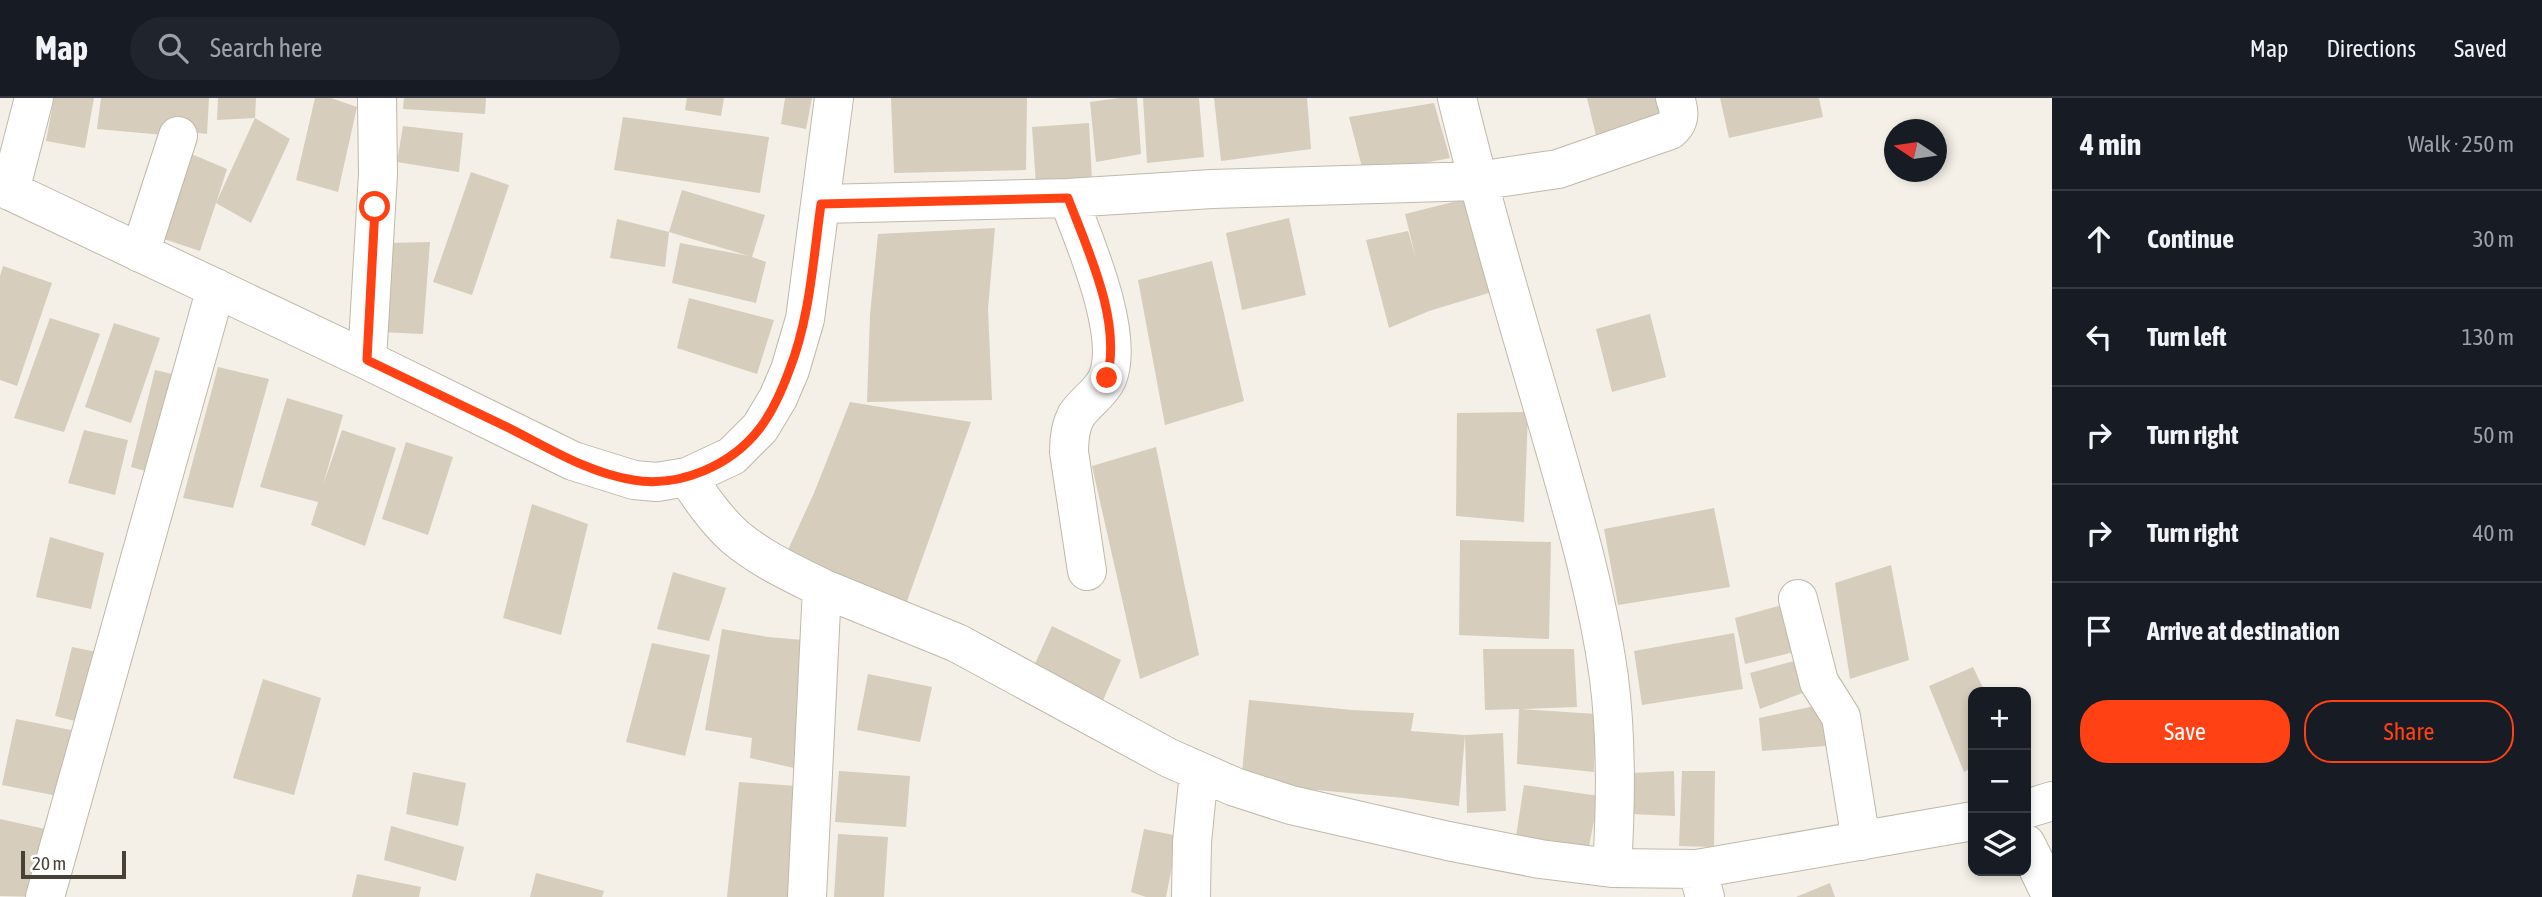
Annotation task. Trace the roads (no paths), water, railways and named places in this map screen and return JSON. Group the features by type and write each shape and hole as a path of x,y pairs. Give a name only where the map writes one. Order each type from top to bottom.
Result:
{"street":[{"path":"34,98 5,189 585,465 634,480 657,482 687,477 732,456 760,428 778,398 790,370 805,319 834,98"},
{"path":"367,360 377,174 377,98"},
{"path":"1457,98 1477,181 1570,502 1600,630 1608,677 1616,772 1612,868"},
{"path":"821,204 1068,198 1249,188 1477,181 1558,169 1670,130 1676,125 1679,116 1675,98"},
{"path":"140,253 178,136"},
{"path":"1068,198 1103,294 1112,360 1107,378 1096,396 1077,415 1070,435 1069,453 1087,571"},
{"path":"46,897 216,288"},
{"path":"687,477 711,512 735,537 768,561 822,588 957,642 1199,772 1291,805 1540,859 1701,883 1861,841 1968,822"},
{"path":"807,897 822,588"},
{"path":"1798,599 1819,682 1841,717 1861,841"},
{"path":"1191,897 1192,842 1199,772"},
{"path":"2031,807 2052,801"},
{"path":"2031,854 2052,897"}]}
